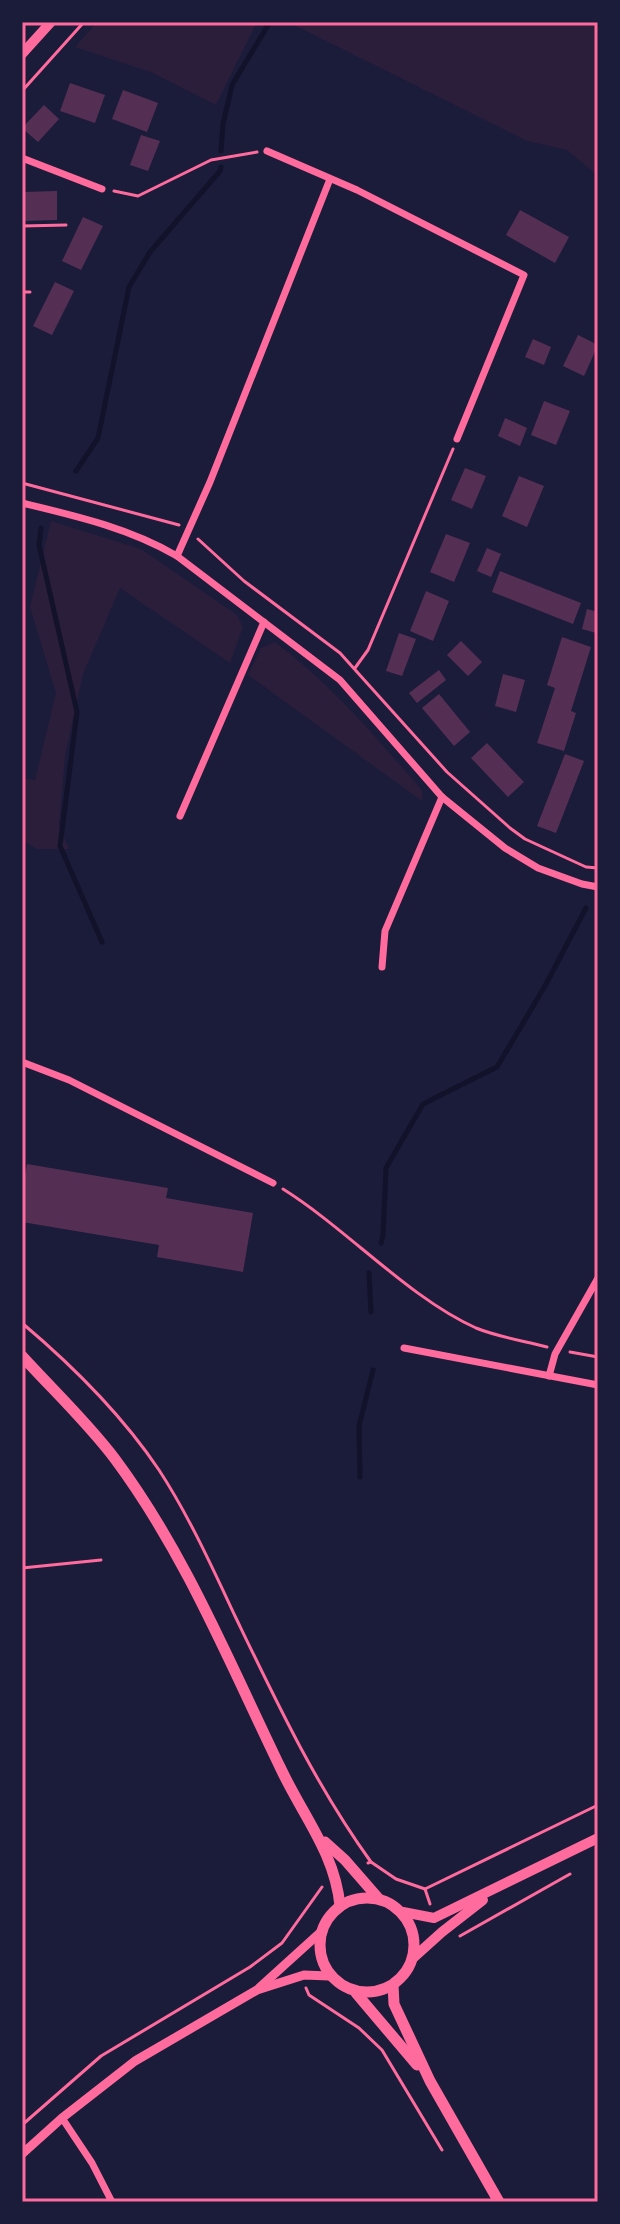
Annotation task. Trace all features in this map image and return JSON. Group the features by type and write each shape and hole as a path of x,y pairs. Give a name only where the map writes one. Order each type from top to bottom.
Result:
{"main road":[{"path":"22,54 51,22"},
{"path":"22,1356 115,1458 176,1555 286,1781 322,1839 335,1873 340,1906"},
{"path":"322,1839 379,1899 403,1912 434,1918 598,1838"},
{"path":"412,1959 501,1886"},
{"path":"379,1899 351,1900 340,1906 330,1915 323,1930 320,1945 329,1976 339,1986 356,1993 375,1992 393,1985 405,1974 416,1940 403,1912"},
{"path":"393,1985 394,2004 430,2081 499,2202"},
{"path":"356,1993 430,2081"}],"street":[{"path":"267,151 524,275 457,439"},
{"path":"22,158 102,189"},
{"path":"177,556 210,482 330,179"},
{"path":"22,503 96,522 149,540 177,556 340,680 442,797 505,848 538,868 598,887"},
{"path":"180,816 264,622"},
{"path":"382,967 385,931 442,797"},
{"path":"22,1062 69,1080 273,1183"},
{"path":"549,1376 558,1349 598,1278"},
{"path":"404,1348 598,1385"},
{"path":"22,2154 135,2061 257,1990 323,1930"},
{"path":"257,1990 300,1976 329,1976"},
{"path":"62,2118 92,2163 112,2202"}],"path":[{"path":"22,91 84,22"},
{"path":"102,189 138,196 211,160 267,151"},
{"path":"22,226 66,225"},
{"path":"22,292 30,292"},
{"path":"355,668 368,650 457,439"},
{"path":"273,1183 315,1209 455,1317 478,1329 598,1357"},
{"path":"22,1323 63,1357 118,1418 159,1470 203,1548 281,1712 348,1830 371,1862"},
{"path":"22,1568 101,1560"},
{"path":"282,1943 292,1959"},
{"path":"300,1976 309,1995 359,2028 382,2050 442,2150"}],"shaded area":[{"path":"97,22 257,22 216,105 153,73 75,47"},
{"path":"288,22 598,22 598,176 567,150 527,141"},
{"path":"51,521 141,549 237,615 243,627 230,663 120,588 83,674 65,756 59,826 69,849 37,849 22,840 22,778 35,780 56,693 30,607"},
{"path":"275,642 316,676 370,731 422,790 422,801 248,675 261,648"}],"building":[{"path":"70,83 105,95 95,123 60,111"},
{"path":"123,90 158,103 147,132 112,119"},
{"path":"44,105 59,119 38,142 22,128"},
{"path":"141,135 160,141 148,171 130,165"},
{"path":"57,191 57,220 22,221 22,192"},
{"path":"520,210 569,237 555,263 506,235"},
{"path":"83,217 103,226 81,270 62,261"},
{"path":"55,282 74,291 52,335 33,326"},
{"path":"578,335 598,345 584,376 563,366"},
{"path":"533,339 551,347 544,365 525,357"},
{"path":"544,401 570,411 556,445 531,435"},
{"path":"505,418 527,428 520,446 498,436"},
{"path":"465,468 486,476 472,509 451,500"},
{"path":"519,476 544,486 527,527 502,516"},
{"path":"446,534 470,543 454,582 430,572"},
{"path":"487,548 501,554 491,577 477,571"},
{"path":"500,571 581,603 573,624 492,592"},
{"path":"426,591 449,601 433,641 410,631"},
{"path":"587,609 598,612 596,633 582,629"},
{"path":"399,633 416,639 402,676 386,671"},
{"path":"562,637 591,647 571,711 576,713 564,751 537,743 555,688 547,685"},
{"path":"461,641 482,662 468,676 447,655"},
{"path":"439,670 446,680 417,703 409,693"},
{"path":"503,674 525,680 516,712 495,706"},
{"path":"439,694 470,732 454,746 422,708"},
{"path":"487,743 524,782 508,797 471,758"},
{"path":"565,754 584,761 556,833 537,826"},
{"path":"27,1164 168,1188 166,1198 253,1213 243,1272 157,1257 159,1245 22,1222 22,1193"}],"waterway":[{"path":"221,151 223,124 232,85 270,22"},
{"path":"76,471 98,438 129,287 150,252 221,167"},
{"path":"41,528 39,545 77,712 60,846 102,942"},
{"path":"381,1243 386,1168 423,1104 497,1067 586,908"},
{"path":"369,1273 371,1312"},
{"path":"360,1477 359,1426 373,1370"}]}
